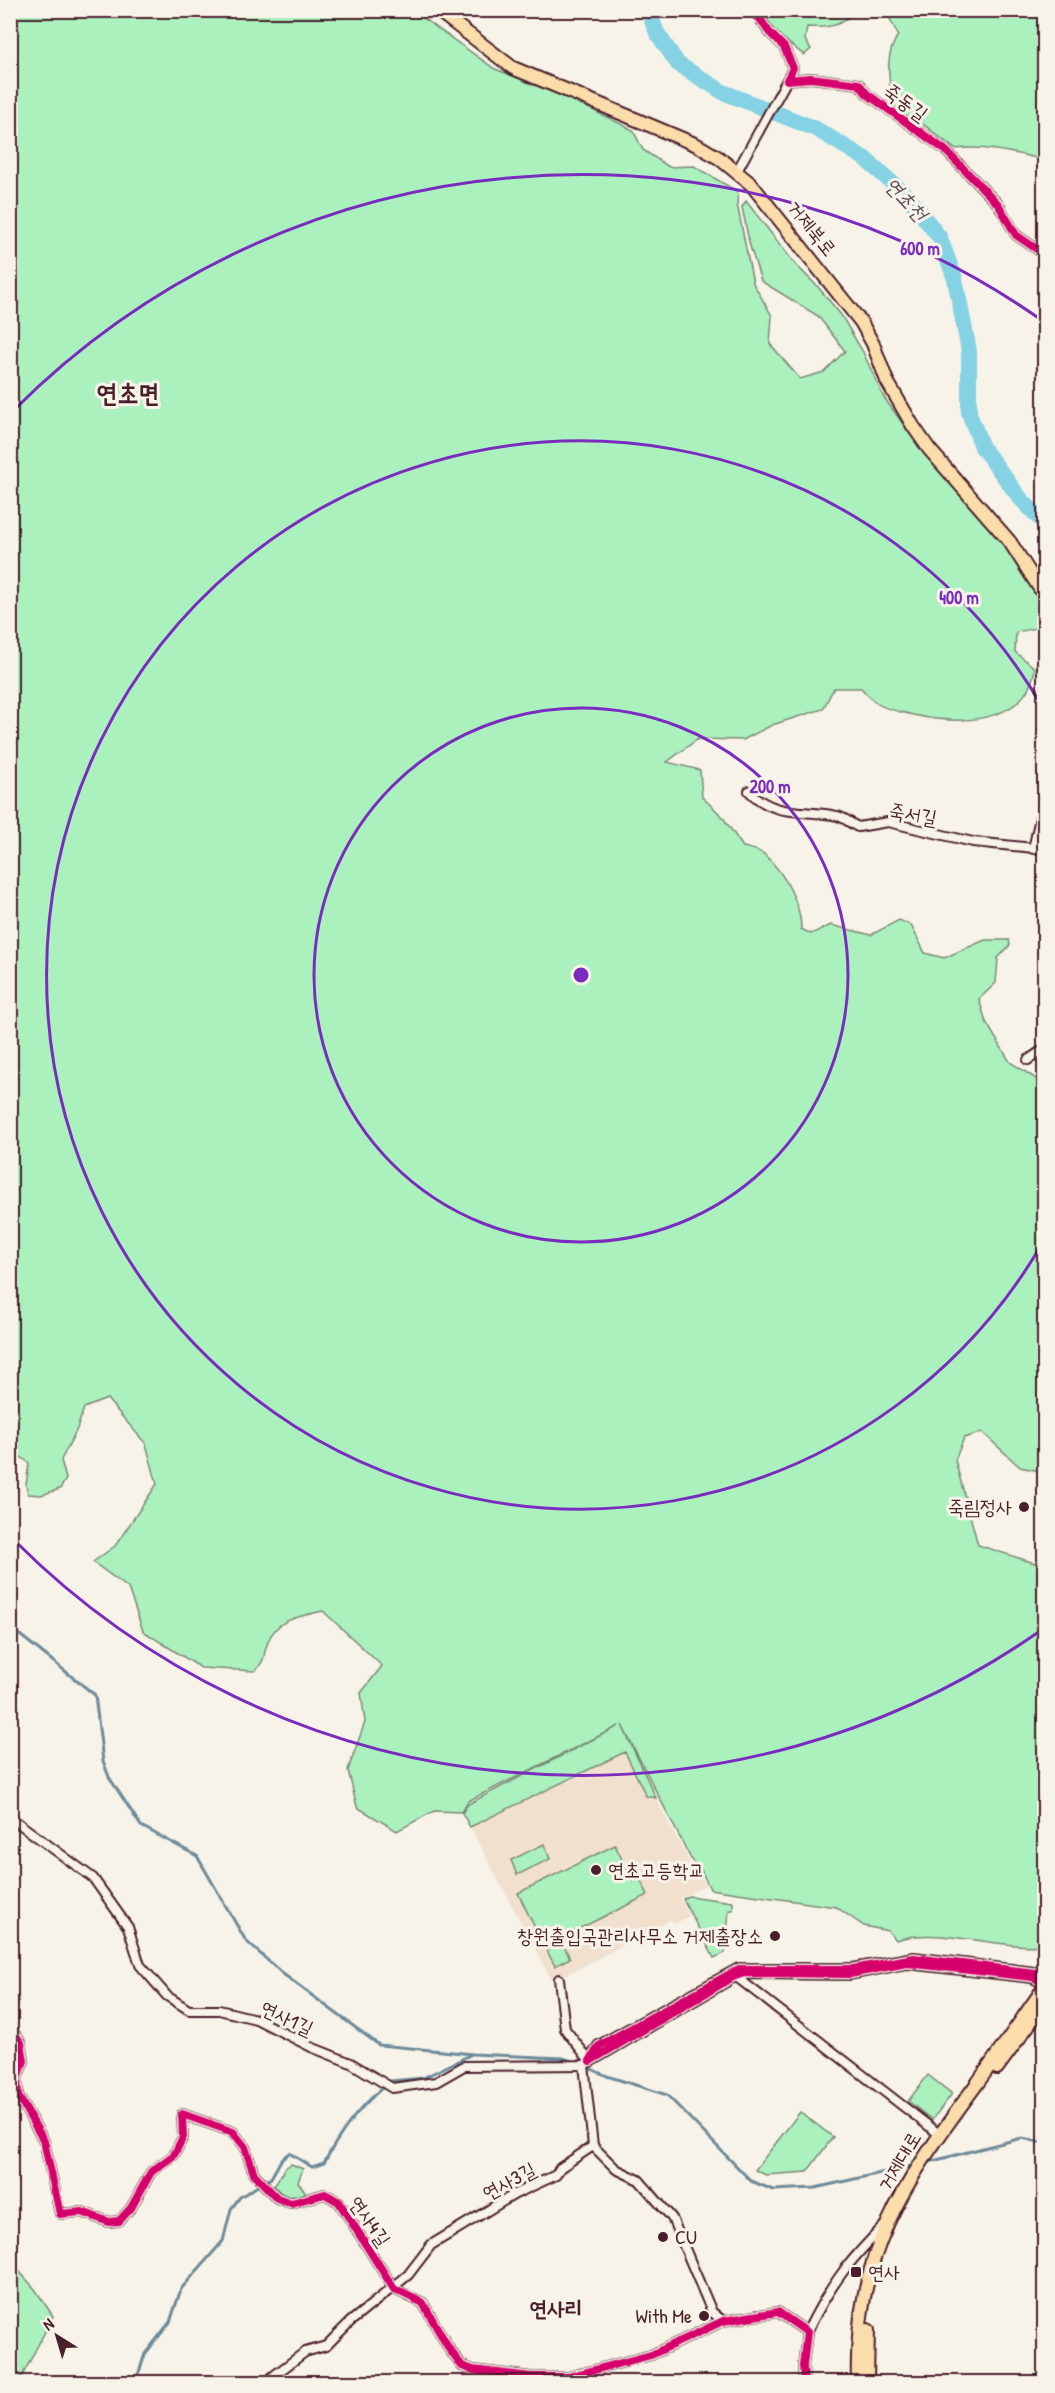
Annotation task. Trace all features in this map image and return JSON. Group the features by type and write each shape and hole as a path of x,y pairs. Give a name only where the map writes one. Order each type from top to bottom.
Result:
{"main road":[{"name":"거제북로","path":"437,10 513,68 697,145 737,171 751,184 842,295 873,344 886,381 929,449 1010,542 1043,588"},
{"name":"거제대로","path":"929,2156 939,2134 1044,1989"},
{"name":"거제대로","path":"858,2382 861,2324 868,2276 887,2223 929,2156 1044,2004"},
{"name":"거제대로","path":"867,2382 869,2323 876,2275 892,2230 918,2172"}],"street":[{"path":"737,171 793,69 788,55 754,10"},
{"name":"죽동길","path":"787,80 811,78 858,84 867,94 945,150 998,204 1016,235 1044,254"},
{"name":"죽서길","path":"749,791 760,803 777,810 840,816 858,827 888,822 952,838 1044,849"},
{"path":"1033,849 1044,800"},
{"path":"1044,1049 1030,1062 1044,1054"},
{"name":"연사1길","path":"10,1817 93,1878 128,1927 140,1965 167,1996 189,2010 219,2010 256,2019 311,2048 351,2063 392,2088 436,2082 464,2066 573,2066 587,2063"},
{"path":"587,2063 603,2051 744,1969 853,1969 914,1958 1044,1974"},
{"path":"733,1974 850,1974 908,1963 1032,1977 1044,1982"},
{"path":"733,1974 939,2134"},
{"path":"559,1979 565,2029 587,2063 592,2146 616,2169 639,2180 672,2218 712,2312 723,2321"},
{"name":"연사4길","path":"10,2027 21,2043 24,2061 17,2078 18,2096 45,2141 60,2214 82,2212 109,2222 119,2221 131,2208 151,2172 174,2155 183,2137 182,2114 233,2132 245,2147 254,2174 277,2198 291,2202 325,2194 339,2202 394,2289"},
{"name":"연사3길","path":"269,2382 272,2376 305,2352 326,2346 350,2322 394,2289 408,2275 431,2244 515,2194 556,2175 560,2168 592,2146"},
{"path":"804,2382 802,2366 807,2332 825,2295 846,2265 887,2223"},
{"path":"394,2289 423,2303 449,2349 462,2366 473,2370 531,2377 568,2377 651,2355 723,2321 778,2312 807,2332"}],"shaded area":[{"name":"연초고등학교","path":"625,1752 646,1795 656,1798 690,1863 699,1871 706,1885 680,1898 689,1916 674,1924 671,1920 562,1977 557,1977 556,1988 470,1827"}],"green space":[{"path":"10,11 413,11 495,69 558,93 633,130 643,150 669,167 694,166 738,192 737,204 753,283 772,316 770,344 800,379 824,372 845,351 818,316 761,281 750,246 742,207 746,201 795,264 841,315 863,352 883,396 910,434 946,469 1044,592 1044,629 1041,627 1016,632 1015,652 1035,668 1029,687 1019,701 1005,711 969,720 931,718 882,706 861,688 834,688 823,709 772,725 743,740 698,739 667,762 700,770 702,797 722,816 743,847 763,853 785,879 795,899 801,929 811,934 831,925 871,935 899,920 911,925 925,953 944,958 985,940 1009,940 1010,945 998,958 996,983 979,999 986,1022 1010,1062 1044,1084 1044,1472 1020,1467 982,1432 964,1438 955,1460 978,1545 1044,1566 1044,1945 1026,1946 931,1936 913,1936 896,1940 888,1931 864,1926 836,1907 710,1889 701,1870 692,1861 622,1725 656,1798 646,1796 625,1752 470,1827 462,1813 468,1804 619,1726 468,1801 461,1812 434,1811 397,1831 357,1807 348,1770 365,1722 361,1693 382,1666 323,1611 291,1619 277,1628 255,1671 201,1668 143,1631 128,1588 93,1562 115,1546 157,1484 146,1444 107,1399 84,1408 77,1429 61,1460 66,1479 60,1489 41,1495 28,1494 26,1485 29,1463 10,1449"},
{"path":"758,11 854,11 834,25 807,27 805,40 811,49 804,55 768,27"},
{"path":"886,11 1044,11 1044,160 989,149 955,149 919,121 900,115 893,110 889,63 893,44 898,35"},
{"path":"544,1844 550,1859 517,1875 511,1860"},
{"path":"615,1845 632,1880 639,1877 648,1895 544,1946 518,1893"},
{"path":"688,1896 733,1902 733,1910 729,1910 725,1953 714,1958 683,1899"},
{"path":"560,1939 570,1958 555,1966 545,1947"},
{"path":"928,2075 952,2094 932,2120 908,2101"},
{"path":"800,2112 833,2137 807,2172 766,2175 755,2170"},
{"path":"291,2164 303,2169 298,2182 306,2193 288,2196 274,2186 285,2168"},
{"path":"10,2261 35,2289 53,2316 19,2382 11,2382"}],"waterway":[{"name":"연초천","path":"648,10 657,33 678,64 723,92 816,129 864,158 908,197 940,238 955,279 969,351 969,413 982,447 1020,498 1044,523"},
{"path":"10,1627 95,1695 103,1761 109,1777 141,1826 197,1856 246,1941 283,1974 379,2045 473,2054 563,2058 575,2062"},
{"path":"390,2081 423,2078 470,2055"},
{"path":"587,2067 607,2076 667,2095 751,2181 773,2190 815,2188 916,2165"},
{"path":"132,2382 137,2378 145,2354 170,2322 181,2289 223,2241 231,2209 240,2197 271,2178 281,2160 289,2153 312,2167 324,2163 349,2123 382,2088"},
{"path":"925,2163 1022,2138 1044,2143"}],"cycle path":[{"path":"754,10 769,32 784,47 793,68 787,80 811,78 859,84 867,94 945,150 998,204 1016,235 1044,254"},
{"path":"1044,1974 914,1958 853,1969 739,1969 599,2046 590,2061 733,1977 744,1973 850,1974 907,1963 1032,1977 1044,1982"},
{"path":"10,2027 21,2043 24,2061 17,2078 18,2096 44,2141 60,2214 82,2212 109,2222 119,2221 131,2208 151,2172 174,2155 183,2137 182,2114 233,2132 245,2147 254,2174 277,2198 291,2203 325,2194 339,2202 394,2289 423,2303 449,2349 462,2366 473,2370 531,2377 568,2377 651,2355 723,2321 778,2312 807,2332 803,2366 804,2382"}],"place":[{"name":"죽림정사","path":"1024,1507"},
{"name":"연초고등학교","path":"596,1870"},
{"name":"창원출입국관리사무소 거제출장소","path":"775,1936"},
{"name":"CU","path":"663,2237"},
{"name":"연사","path":"856,2272"},
{"name":"With Me","path":"704,2316"}],"district":[{"name":"연초면","path":"128,393"},
{"name":"연사리","path":"556,2308"}]}
